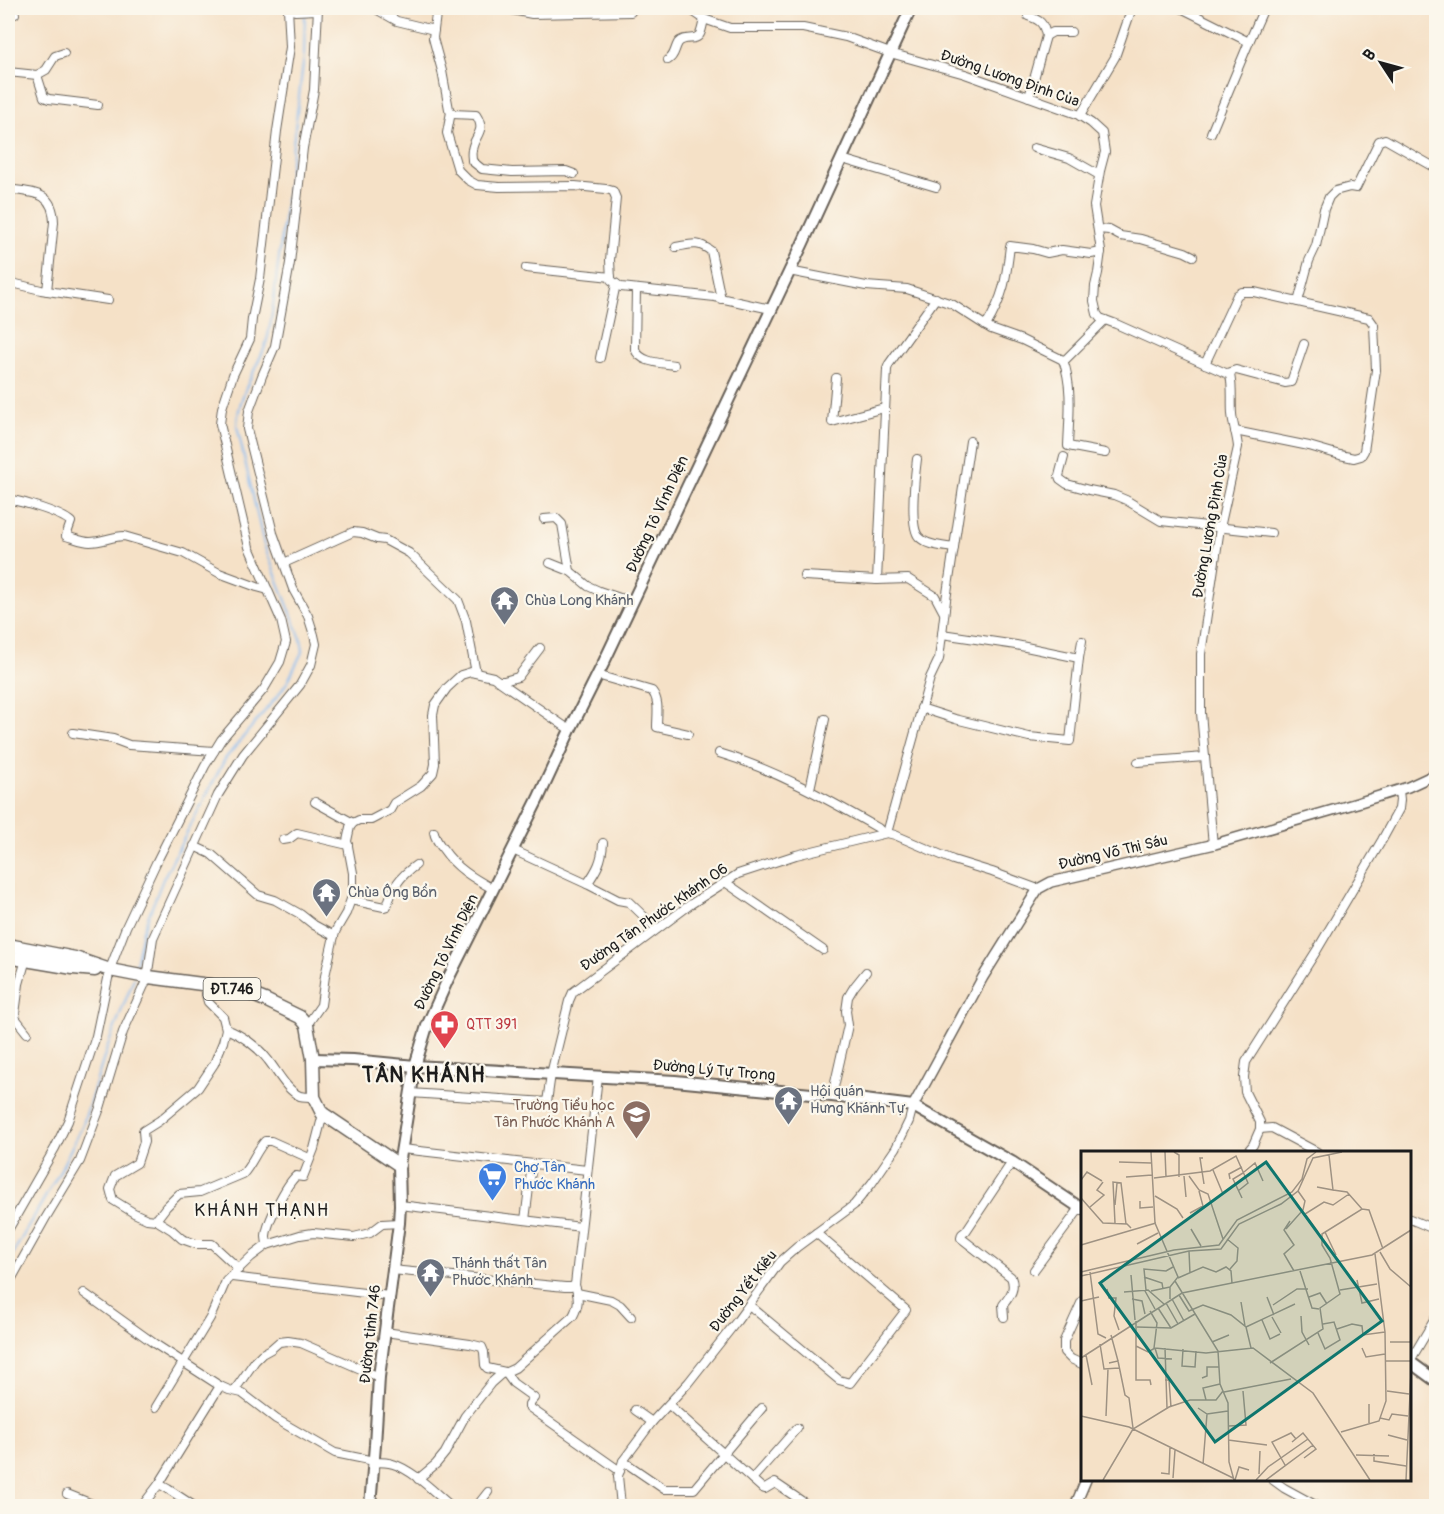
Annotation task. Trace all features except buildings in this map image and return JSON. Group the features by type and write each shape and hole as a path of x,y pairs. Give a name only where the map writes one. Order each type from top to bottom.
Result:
{"main road":[{"name":"Đường Tô Vĩnh Diện","path":"415,1066 427,1026 448,979 538,799 633,600 911,8"},
{"name":"ĐT.746","path":"8,945 75,958 110,970"},
{"name":"ĐT.746","path":"8,957 240,990 300,1017 307,1025"},
{"path":"307,1025 313,1059 314,1097 317,1105 324,1114 399,1165"},
{"name":"Đường Lý Tự Trọng","path":"313,1059 675,1081 913,1106 1012,1162 1081,1209"},
{"name":"Đường tỉnh 746","path":"370,1506 379,1377 399,1222 399,1165 415,1066"},
{"path":"1411,1362 1437,1381"}],"street":[{"path":"374,8 397,21 434,30"},
{"path":"438,8 434,38 451,112 447,133 459,170 468,180 477,185 499,187 573,186 613,191 616,198 610,260 614,280 600,358"},
{"path":"501,8 532,14 631,12 633,8"},
{"name":"Đường Lương Định Của","path":"688,8 704,19 730,28 803,28 846,38 965,74 1080,116 1091,123 1102,133 1105,152 1094,206 1101,252 1094,301 1097,314 1105,320"},
{"path":"1080,116 1115,57 1132,8"},
{"path":"1181,8 1249,42"},
{"path":"1211,133 1264,8"},
{"path":"8,1230 55,1148 68,1120 96,1036 110,970 126,927 151,874 205,766 221,740 264,689 280,662 286,642 280,620 249,547 220,424 222,408 232,375 250,339 290,47 291,9 316,9 314,90 303,148 290,262 275,346 249,411 247,429 273,533 293,589 308,616 314,634 316,644 311,665 300,685 243,755 218,795 153,938 148,977 123,1032 100,1108 80,1161 8,1284"},
{"path":"1028,16 1045,26 1046,36 1029,97"},
{"path":"668,60 681,41 699,36 704,19"},
{"path":"1046,36 1053,32 1071,32"},
{"path":"8,72 37,75 45,71 55,56 64,53"},
{"path":"37,75 44,97 98,105"},
{"path":"451,112 476,115 480,122 480,132 472,150 472,161 482,169 512,172 566,171 574,174"},
{"path":"1298,302 1329,197 1335,191 1356,188 1379,141 1385,139 1437,168"},
{"path":"1034,148 1069,158 1099,175"},
{"path":"842,159 936,187"},
{"path":"8,189 40,195 49,202 54,222 47,291"},
{"path":"1098,229 1120,236 1141,239 1193,256"},
{"path":"675,247 702,245 711,252 721,299"},
{"path":"986,326 1005,286 1010,246 1047,253 1062,250 1091,254 1101,252"},
{"path":"526,268 614,280 621,287 721,299 771,309"},
{"path":"789,271 866,286 907,289 936,298 952,304 991,329 1022,340 1063,360 1068,373 1068,446 1105,453"},
{"path":"8,282 47,291 108,300"},
{"path":"636,289 635,349 637,354 643,359 674,365"},
{"path":"1205,364 1237,295 1242,292 1254,292 1369,318 1374,324 1376,370 1364,451 1361,456 1354,458 1235,431"},
{"path":"877,580 886,376 889,364 936,298"},
{"path":"1063,360 1105,320 1227,374 1236,370 1289,383 1304,344"},
{"name":"Đường Lương Định Của","path":"1213,845 1202,713 1201,654 1220,528 1238,447 1233,425 1232,384 1230,375 1227,374"},
{"path":"836,378 832,422 884,408"},
{"path":"885,833 930,678 939,659 970,441"},
{"path":"1064,458 1060,480 1067,484 1114,495 1161,521 1270,533"},
{"path":"916,459 914,528 918,537 929,544 954,548"},
{"path":"8,499 41,508 68,519 71,522 66,536 90,542 124,536 183,553 219,573 268,590"},
{"path":"544,519 556,518 562,524 570,571"},
{"path":"284,563 353,532 385,540 409,553 458,600 466,621 476,673"},
{"path":"550,563 570,571 588,586 599,591 633,600"},
{"path":"804,576 877,580 908,579 935,596 944,615"},
{"path":"942,634 1016,645 1079,658"},
{"path":"921,708 955,719 1029,737 1070,741 1082,641"},
{"path":"498,681 518,677 540,648"},
{"path":"307,1025 321,1005 326,968 334,936 353,894 354,873 347,841 350,827 359,820 371,820 390,810 394,803 421,786 433,773 435,764 433,715 435,705 447,688 460,675 471,672 493,677 570,730"},
{"path":"597,675 652,691 658,704 657,727 688,734"},
{"path":"810,789 825,719"},
{"path":"73,733 113,739 129,745 214,751"},
{"path":"719,753 740,759 810,789 885,833 895,835 953,860 1038,889 983,977 913,1106"},
{"path":"1138,762 1205,757"},
{"name":"Đường Võ Thị Sáu","path":"1038,889 1051,882 1213,845 1329,812 1399,790 1437,774"},
{"path":"1248,1151 1260,1129 1260,1122 1245,1092 1246,1062 1317,950 1382,840 1399,808 1399,790"},
{"path":"315,802 353,823"},
{"path":"434,832 451,861 473,878 493,889"},
{"path":"284,840 297,833 348,845"},
{"name":"Đường Tân Phước Khánh 06","path":"411,1093 547,1102 551,1074 573,992 690,904 738,874 796,855 885,833"},
{"path":"587,884 597,869 602,856 603,843"},
{"path":"194,846 211,854 258,895 274,900 300,914 334,936"},
{"path":"513,850 618,900 629,902 657,929"},
{"path":"351,900 387,906 393,888 405,873 416,865"},
{"path":"725,882 823,950"},
{"path":"26,959 19,984 15,1014 16,1019 27,1033"},
{"path":"832,1096 848,1025 846,1011 848,998 866,972"},
{"path":"206,984 208,1002 223,1017 226,1029 214,1064 198,1088 159,1121 143,1131 144,1142 137,1163 115,1176 110,1189 113,1200 134,1213 156,1220 182,1239 196,1244 212,1244 239,1269"},
{"path":"226,1029 251,1043 297,1095 314,1097"},
{"path":"418,1479 445,1454 465,1416 491,1383 500,1375 515,1368 573,1317 578,1307 576,1289 581,1227 598,1076"},
{"name":"Đường Yết Kiêu","path":"621,1506 618,1476 623,1461 651,1422 688,1383 780,1262 854,1205 896,1148 913,1106"},
{"path":"267,1245 266,1234 277,1205 290,1181 296,1176 303,1177 324,1114"},
{"path":"1260,1129 1272,1128 1315,1151"},
{"path":"156,1220 165,1207 180,1194 200,1192 243,1174 265,1141 271,1141 309,1158"},
{"path":"402,1149 587,1170"},
{"path":"1004,1317 1003,1305 1011,1295 1014,1284 1011,1277 961,1238 1012,1162"},
{"path":"525,1220 532,1164"},
{"path":"400,1205 581,1227"},
{"path":"1034,1270 1081,1209"},
{"path":"1411,1219 1437,1230"},
{"path":"156,1407 210,1318 226,1281 251,1257 267,1245 313,1233 354,1237 370,1233 382,1224 399,1222"},
{"path":"749,1305 839,1380 850,1383 906,1310 816,1233"},
{"path":"392,1270 571,1287 611,1300 620,1305 631,1317"},
{"path":"232,1277 389,1296"},
{"path":"84,1293 155,1344 220,1386 242,1393 276,1419 335,1454 395,1465 418,1479 451,1506"},
{"path":"1081,1305 1064,1341 1064,1352 1071,1359 1081,1363"},
{"path":"1411,1359 1437,1317"},
{"path":"385,1332 482,1347 487,1368 506,1372 513,1383 534,1398 529,1404 530,1407 620,1471"},
{"path":"234,1391 262,1354 279,1342 288,1341 301,1343 379,1377"},
{"path":"142,1506 159,1484 220,1386"},
{"path":"669,1405 722,1454 765,1489 775,1483 809,1506"},
{"path":"623,1461 664,1489 694,1488 762,1408"},
{"path":"635,1410 651,1422"},
{"path":"752,1479 797,1428"},
{"path":"1075,1506 1085,1481"},
{"path":"1275,1481 1317,1506"},
{"path":"159,1484 194,1506"},
{"path":"477,1506 488,1492"},
{"path":"67,1494 97,1506"}],"waterway":[{"path":"135,969 143,930 163,879 225,759 279,694 303,650 301,639 264,545 237,426 240,405 265,346 271,321 304,56 305,14"},
{"path":"8,1262 59,1173 83,1124 107,1048 134,978"}],"place":[{"name":"Chùa Long Khánh","path":"504,626"},
{"name":"Chùa Ông Bổn","path":"327,918"},
{"name":"QTT 391","path":"445,1050"},
{"name":"Hội quán Hưng Khánh Tự","path":"789,1126"},
{"name":"Trường Tiểu học Tân Phước Khánh A","path":"636,1140"},
{"name":"Chợ Tân Phước Khánh","path":"493,1202"},
{"name":"Thánh thất Tân Phước Khánh","path":"431,1298"}],"district":[{"name":"TÂN KHÁNH","path":"424,1075"},
{"name":"KHÁNH THẠNH","path":"262,1210"}]}
